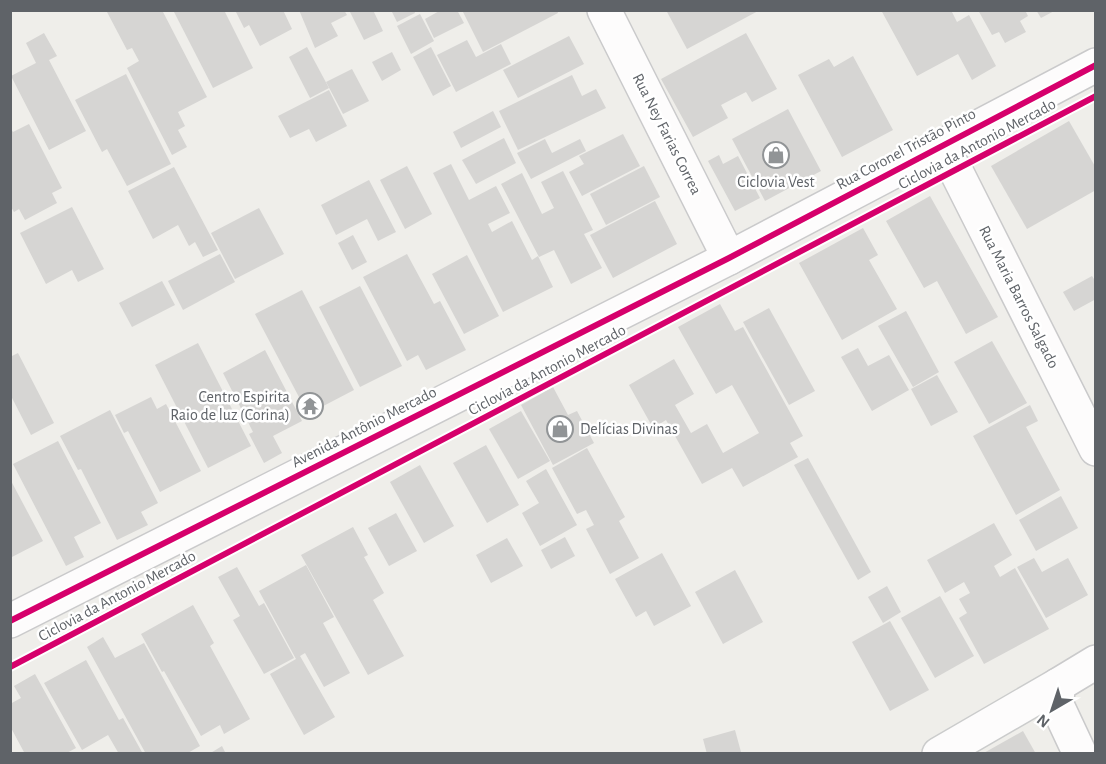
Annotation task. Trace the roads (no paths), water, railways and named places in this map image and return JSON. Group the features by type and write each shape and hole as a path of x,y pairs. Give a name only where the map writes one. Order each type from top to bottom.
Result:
{"street":[{"name":"Rua Ney Farias Correa","path":"604,10 729,258"},
{"name":"Rua Coronel Tristão Pinto","path":"729,258 1095,65"},
{"name":"Rua Maria Barros Salgado","path":"939,147 956,171 1095,449"},
{"name":"Avenida Antônio Mercado","path":"10,621 729,258"},
{"path":"939,753 1095,662"},
{"path":"1058,685 1057,705 1080,753"}],"place":[{"name":"Ciclovia Vest","path":"776,155"},
{"name":"Centro Espirita Raio de luz (Corina)","path":"310,406"},
{"name":"Delícias Divinas","path":"560,429"}]}
